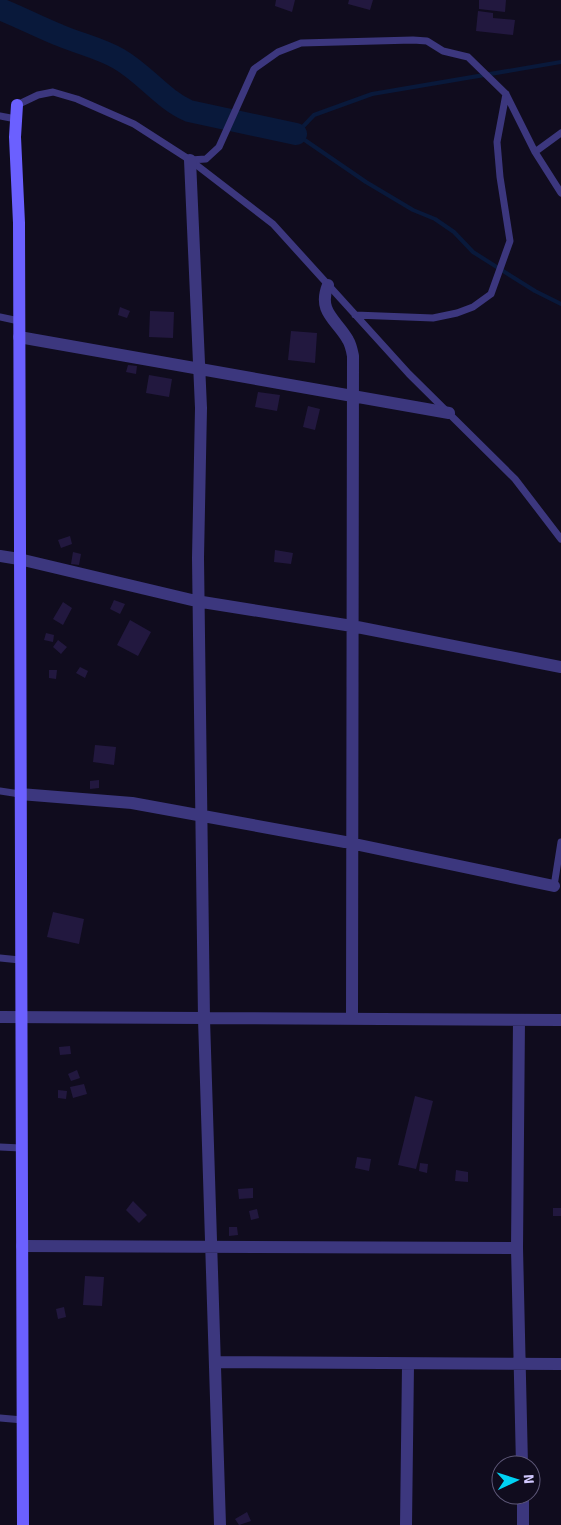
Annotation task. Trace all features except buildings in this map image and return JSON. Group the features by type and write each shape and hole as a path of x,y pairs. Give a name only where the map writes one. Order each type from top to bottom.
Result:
{"street":[{"path":"17,105 23,1525"},
{"path":"190,160 199,370 199,602 204,1018 220,1525"},
{"path":"328,285 323,296 327,310 334,324 348,341 353,356 352,1019"},
{"path":"19,337 353,398 449,413"},
{"path":"0,556 199,602 353,626 561,667"},
{"path":"20,794 132,803 352,844 554,886"},
{"path":"0,1017 561,1020"},
{"path":"519,1020 518,1248 522,1455"},
{"path":"22,1246 518,1248"},
{"path":"215,1362 408,1365 561,1364"},
{"path":"406,1525 408,1365"},
{"path":"523,1505 523,1525"}],"lane":[{"path":"190,160 206,159 219,147 254,69 278,52 301,42 427,41 443,51 468,57 506,94 536,152 561,193"},
{"path":"17,105 38,95 53,92 77,99 134,124 190,160 274,224 355,315 515,479 561,539"},
{"path":"355,315 433,318 457,313 473,307 490,294 510,242 500,177 498,142 506,94"},
{"path":"0,116 16,119"},
{"path":"536,152 561,132"},
{"path":"0,317 19,321"},
{"path":"0,791 20,794"},
{"path":"554,886 561,842"},
{"path":"0,958 20,960"},
{"path":"0,1147 21,1148"},
{"path":"0,1418 23,1420"}],"waterway":[{"path":"0,9 119,59 170,100 189,111 296,134"},
{"path":"561,62 372,94 314,115 296,134 366,182 413,210 435,219 454,232 473,252 535,291 561,304"}]}
